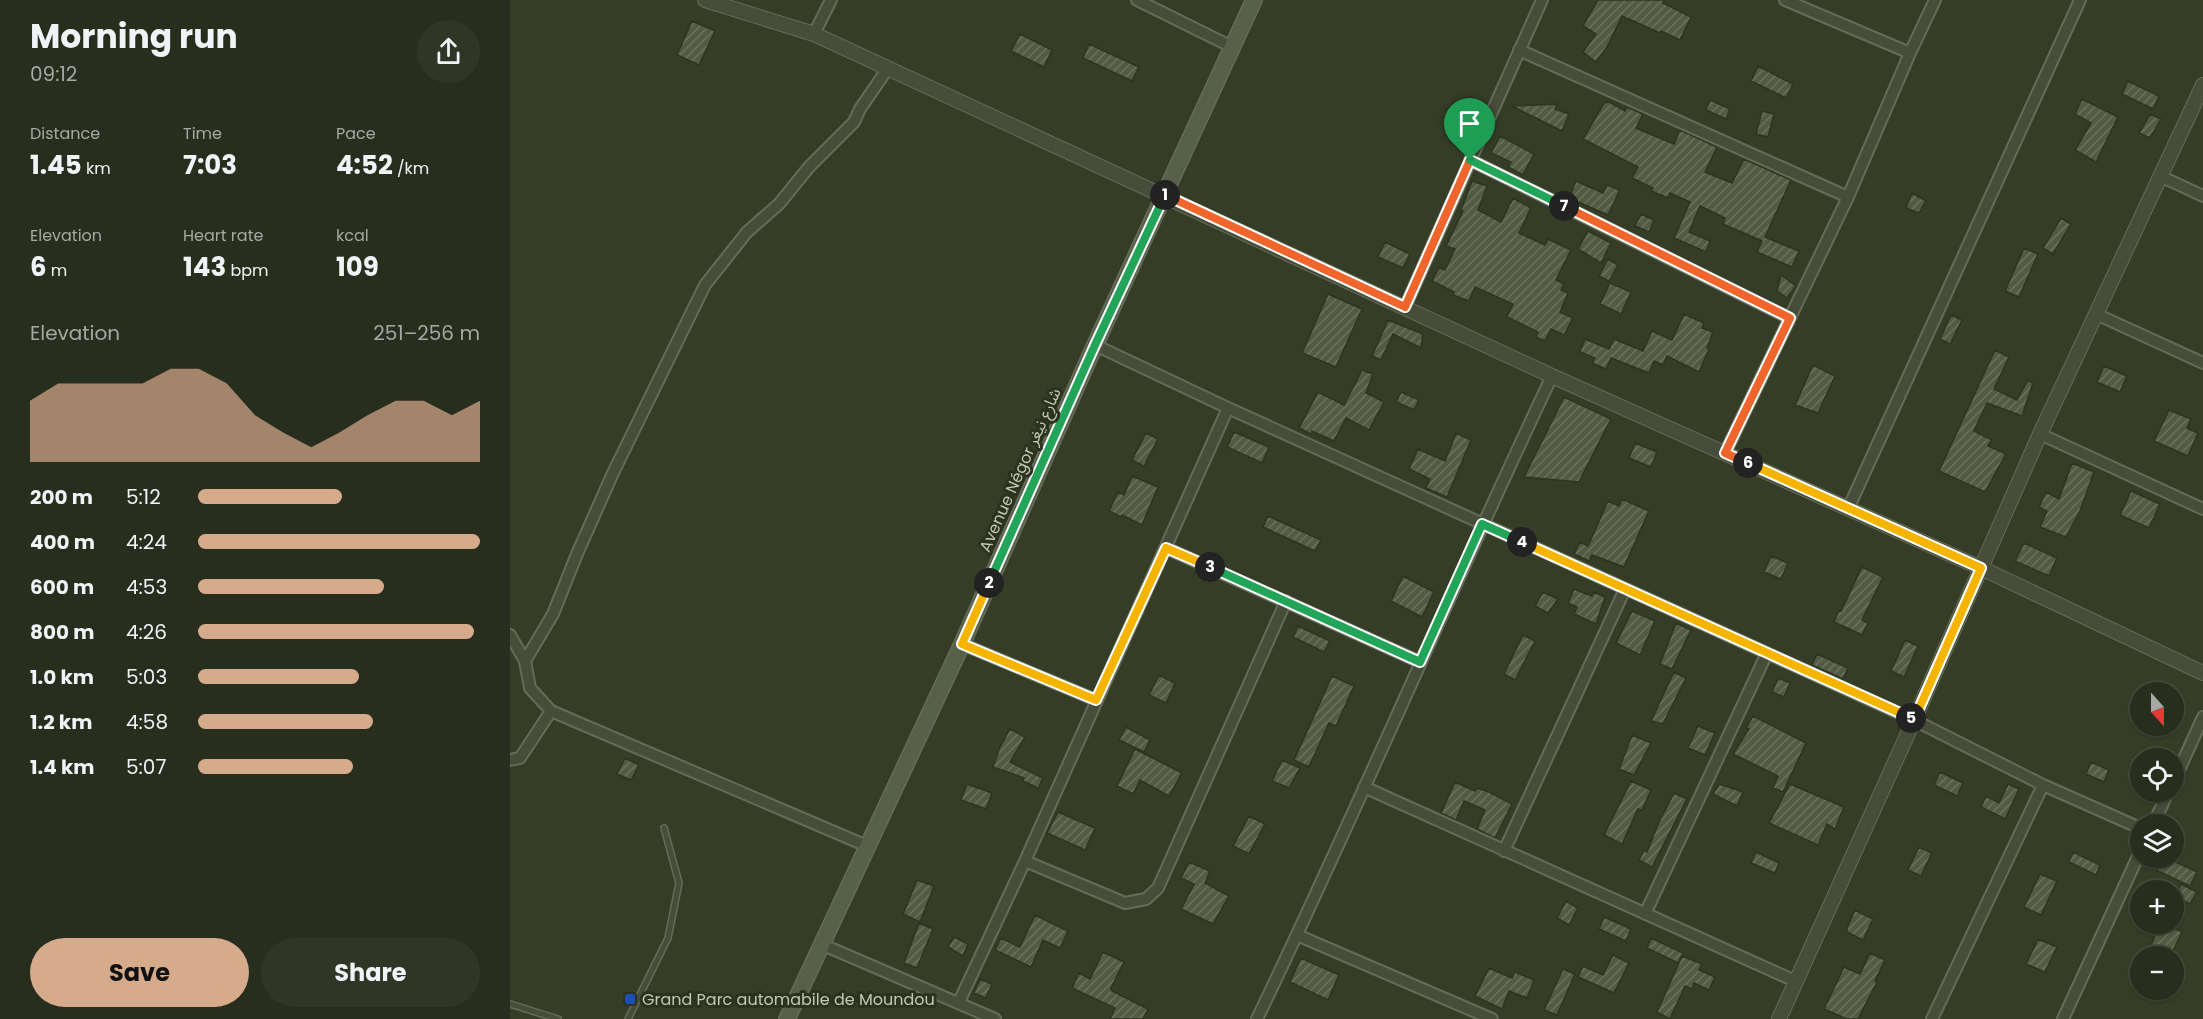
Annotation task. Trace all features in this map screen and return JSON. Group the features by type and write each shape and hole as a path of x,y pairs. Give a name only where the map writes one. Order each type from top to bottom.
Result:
{"main road":[{"name":"Avenue Négor شارع نيغر","path":"787,1019 962,644 1095,345 1254,0"}],"street":[{"path":"705,0 814,34 1552,376 1981,568 2203,673"},
{"path":"814,34 831,0"},
{"path":"1137,0 1232,46"},
{"path":"1405,307 1542,0"},
{"path":"1785,0 1910,53"},
{"path":"1725,453 1848,197 1935,0"},
{"path":"1848,509 2080,0"},
{"path":"1519,50 1848,197"},
{"path":"525,662 553,614 613,473 705,285 747,232 779,204 809,167 854,122 860,109 888,68"},
{"path":"1779,1019 2040,434 2203,85"},
{"path":"1470,160 1790,318"},
{"path":"2160,176 2203,196"},
{"path":"2096,314 2203,363"},
{"path":"1095,345 1228,408 1914,720 2043,785 2130,824"},
{"path":"1257,1019 1482,524 1552,376"},
{"path":"959,1002 1025,861 1228,408"},
{"path":"2040,434 2203,509"},
{"path":"1166,548 1420,662"},
{"path":"1504,851 1625,589"},
{"path":"1025,861 1125,903 1146,899 1158,888 1286,601"},
{"path":"510,635 525,662 530,688 551,711 867,846"},
{"path":"962,644 1096,700"},
{"path":"1645,914 1767,653"},
{"path":"510,760 520,758 551,711"},
{"path":"2184,759 2203,717"},
{"path":"1932,1019 2043,785"},
{"path":"1364,787 1795,981"},
{"path":"2063,1019 2133,868"},
{"path":"1297,935 1492,1019"},
{"path":"821,944 995,1019"}],"lane":[{"path":"628,1019 668,938 675,905 679,883 664,828"},
{"path":"510,1004 558,1019"}],"building":[{"path":"1598,0 1664,0 1663,3 1691,17 1680,40 1622,16 1607,47 1596,62 1583,52 1596,34 1583,26"},
{"path":"692,21 715,31 699,65 677,55"},
{"path":"1020,34 1052,50 1044,67 1011,51"},
{"path":"1089,44 1139,67 1132,81 1083,58"},
{"path":"1758,66 1793,84 1786,98 1751,81"},
{"path":"2128,81 2159,96 2153,109 2122,94"},
{"path":"2082,99 2118,117 2096,162 2075,150 2091,123 2075,114"},
{"path":"1710,100 1730,109 1726,119 1706,110"},
{"path":"1609,102 1625,111 1627,107 1643,114 1636,128 1674,144 1680,130 1717,147 1705,172 1732,183 1744,159 1791,180 1765,237 1799,251 1792,267 1757,252 1762,241 1723,224 1725,218 1700,206 1689,232 1710,241 1706,252 1674,238 1690,202 1670,193 1668,198 1651,191 1653,188 1632,178 1638,167 1583,139 1604,103"},
{"path":"1557,104 1555,109 1569,114 1562,131 1512,106"},
{"path":"1762,111 1774,114 1768,137 1756,134"},
{"path":"2150,114 2161,119 2150,138 2139,133"},
{"path":"1500,136 1534,154 1523,175 1508,167 1511,162 1491,153"},
{"path":"1472,181 1487,186 1478,210 1501,222 1513,198 1531,208 1519,233 1545,245 1548,239 1571,250 1556,280 1564,284 1561,290 1568,293 1560,312 1573,318 1564,335 1551,329 1545,341 1536,337 1538,332 1507,317 1513,304 1475,287 1469,301 1453,295 1454,292 1432,281 1439,267 1445,270 1455,249 1446,246 1463,211 1461,210"},
{"path":"1576,181 1603,193 1607,185 1620,190 1608,215 1569,198"},
{"path":"1912,193 1926,201 1919,213 1906,208"},
{"path":"1641,214 1654,220 1649,232 1635,226"},
{"path":"2061,218 2071,224 2053,254 2043,248"},
{"path":"1588,231 1611,243 1601,263 1578,249"},
{"path":"1385,242 1410,254 1403,268 1378,257"},
{"path":"2024,248 2038,254 2019,297 2005,291"},
{"path":"1608,259 1618,265 1609,281 1599,276"},
{"path":"1781,275 1796,286 1787,298 1777,291"},
{"path":"1610,283 1631,292 1621,314 1600,304"},
{"path":"1328,294 1362,309 1336,367 1302,353"},
{"path":"1684,314 1704,323 1702,328 1713,332 1707,348 1709,349 1699,372 1667,356 1663,365 1654,361 1649,373 1611,358 1606,369 1592,363 1595,358 1580,352 1585,339 1609,349 1614,339 1643,351 1652,331 1672,340"},
{"path":"1951,315 1962,320 1950,344 1940,339"},
{"path":"1388,320 1423,334 1421,348 1393,334 1381,360 1372,356"},
{"path":"1995,350 2009,357 1994,389 2017,400 2028,380 2033,383 2022,416 1987,403 1974,431 1992,440 1988,446 2006,454 1985,492 1939,471"},
{"path":"1813,365 1835,376 1818,413 1795,405"},
{"path":"2104,366 2127,376 2120,392 2097,382"},
{"path":"1362,370 1373,374 1366,393 1384,402 1369,430 1346,418 1334,441 1299,428 1318,392 1344,405"},
{"path":"1401,392 1419,400 1414,410 1396,402"},
{"path":"1564,397 1611,419 1579,482 1524,477"},
{"path":"2169,410 2191,419 2187,428 2198,433 2188,456 2154,441"},
{"path":"1234,432 1269,447 1262,463 1227,447"},
{"path":"1146,433 1158,439 1144,466 1132,460"},
{"path":"1456,433 1471,440 1447,497 1426,488 1430,479 1409,469 1418,449 1445,461"},
{"path":"1635,443 1657,452 1651,467 1629,458"},
{"path":"2072,463 2094,472 2080,511 2066,537 2040,527 2047,511 2039,507 2046,492 2059,499"},
{"path":"1132,476 1158,487 1142,525 1109,511 1118,492 1124,495"},
{"path":"2131,491 2160,504 2149,528 2120,515"},
{"path":"1622,499 1649,511 1624,567 1592,555 1589,561 1574,554 1580,542 1588,546 1608,501 1619,506"},
{"path":"1268,516 1321,540 1315,551 1263,527"},
{"path":"2024,543 2057,558 2049,576 2015,561"},
{"path":"1771,556 1788,563 1781,579 1764,572"},
{"path":"1862,567 1883,577 1862,620 1868,623 1862,635 1834,622"},
{"path":"1403,576 1434,592 1422,617 1391,601"},
{"path":"1574,589 1592,596 1594,592 1605,597 1596,624 1574,614 1577,607 1568,603"},
{"path":"1543,592 1558,599 1548,613 1535,606"},
{"path":"1632,611 1655,621 1640,655 1616,643"},
{"path":"1676,623 1691,630 1672,669 1660,664"},
{"path":"1298,626 1330,641 1324,652 1293,637"},
{"path":"1523,635 1535,641 1515,680 1504,674"},
{"path":"1905,640 1918,646 1904,677 1891,671"},
{"path":"1817,654 1848,668 1843,679 1812,665"},
{"path":"1674,672 1686,678 1663,724 1651,721"},
{"path":"1159,675 1175,683 1166,703 1149,695"},
{"path":"1332,676 1354,686 1336,726 1329,723 1309,767 1294,760"},
{"path":"1778,678 1790,683 1784,697 1772,692"},
{"path":"1753,716 1806,743 1783,792 1773,788 1778,776 1733,754 1749,729 1746,728"},
{"path":"1698,726 1715,733 1705,755 1688,748"},
{"path":"1126,727 1150,740 1144,752 1119,740"},
{"path":"1010,729 1025,737 1010,762 1043,778 1038,788 1023,781 1024,778 993,767"},
{"path":"1632,735 1651,743 1634,775 1619,769"},
{"path":"1135,749 1182,773 1169,796 1140,780 1133,794 1117,786"},
{"path":"625,758 639,765 631,780 617,774"},
{"path":"1282,760 1300,768 1289,788 1272,781"},
{"path":"2091,762 2109,770 2104,782 2086,774"},
{"path":"1940,772 1963,783 1957,796 1934,785"},
{"path":"1631,781 1651,790 1642,810 1638,809 1622,844 1604,835"},
{"path":"1455,782 1475,791 1477,788 1489,792 1512,804 1495,838 1477,829 1485,810 1464,801 1456,820 1441,813"},
{"path":"967,784 992,793 986,809 961,800"},
{"path":"1719,784 1743,792 1737,806 1713,794"},
{"path":"1790,784 1844,807 1835,829 1827,824 1818,845 1769,823"},
{"path":"2008,784 2019,789 2005,819 1981,807 1986,796 1999,803"},
{"path":"1674,793 1687,799 1652,867 1639,860 1644,850 1647,852"},
{"path":"1058,812 1095,828 1085,850 1047,833"},
{"path":"1249,816 1265,824 1249,854 1233,846"},
{"path":"1919,847 1932,853 1921,876 1908,870"},
{"path":"1756,852 1779,863 1775,873 1751,863"},
{"path":"2073,852 2100,865 2096,875 2069,862"},
{"path":"1189,862 1210,871 1205,883 1229,896 1213,924 1181,909 1194,884 1181,878"},
{"path":"2184,866 2197,872 2190,886 2184,883 2184,880 2177,880 2151,868 2184,868"},
{"path":"2040,874 2057,881 2041,915 2024,907"},
{"path":"917,880 934,886 920,922 903,914"},
{"path":"2184,886 2197,892 2190,904 2184,901"},
{"path":"1566,901 1578,908 1569,925 1557,918"},
{"path":"1855,910 1873,919 1863,940 1847,932"},
{"path":"1035,915 1068,931 1060,948 1043,940 1031,967 995,950 1001,938 1020,947"},
{"path":"1604,917 1631,929 1626,941 1599,929"},
{"path":"919,923 933,929 917,968 904,963"},
{"path":"2156,934 2181,934 2175,946 2151,945"},
{"path":"954,937 968,944 963,956 948,947"},
{"path":"1651,938 1683,953 1678,963 1647,948"},
{"path":"2038,939 2057,947 2045,972 2026,964"},
{"path":"1103,952 1124,962 1111,988 1112,991 1148,1009 1143,1019 1110,1019 1115,1008 1072,988 1079,973 1090,979"},
{"path":"1870,953 1885,960 1875,981 1877,982 1858,1019 1847,1019 1824,1009 1844,967 1860,974"},
{"path":"1613,955 1629,963 1614,993 1578,977 1583,966 1603,975"},
{"path":"1682,956 1702,964 1699,970 1715,977 1709,990 1694,983 1692,989 1685,986 1670,1019 1657,1012"},
{"path":"1301,958 1339,975 1328,1000 1290,982"},
{"path":"1489,968 1512,978 1515,972 1534,980 1527,998 1509,991 1502,1009 1475,996"},
{"path":"1563,969 1575,974 1557,1015 1544,1010"},
{"path":"980,979 992,984 986,998 974,993"}],"place":[{"name":"Grand Parc automabile de Moundou","path":"630,999"}],"route":[{"path":"1470,160 1790,318 1725,453 1981,568 1914,720 1482,524 1420,662 1166,548 1096,700 962,644 1164,195 1405,307 1470,160"}]}
